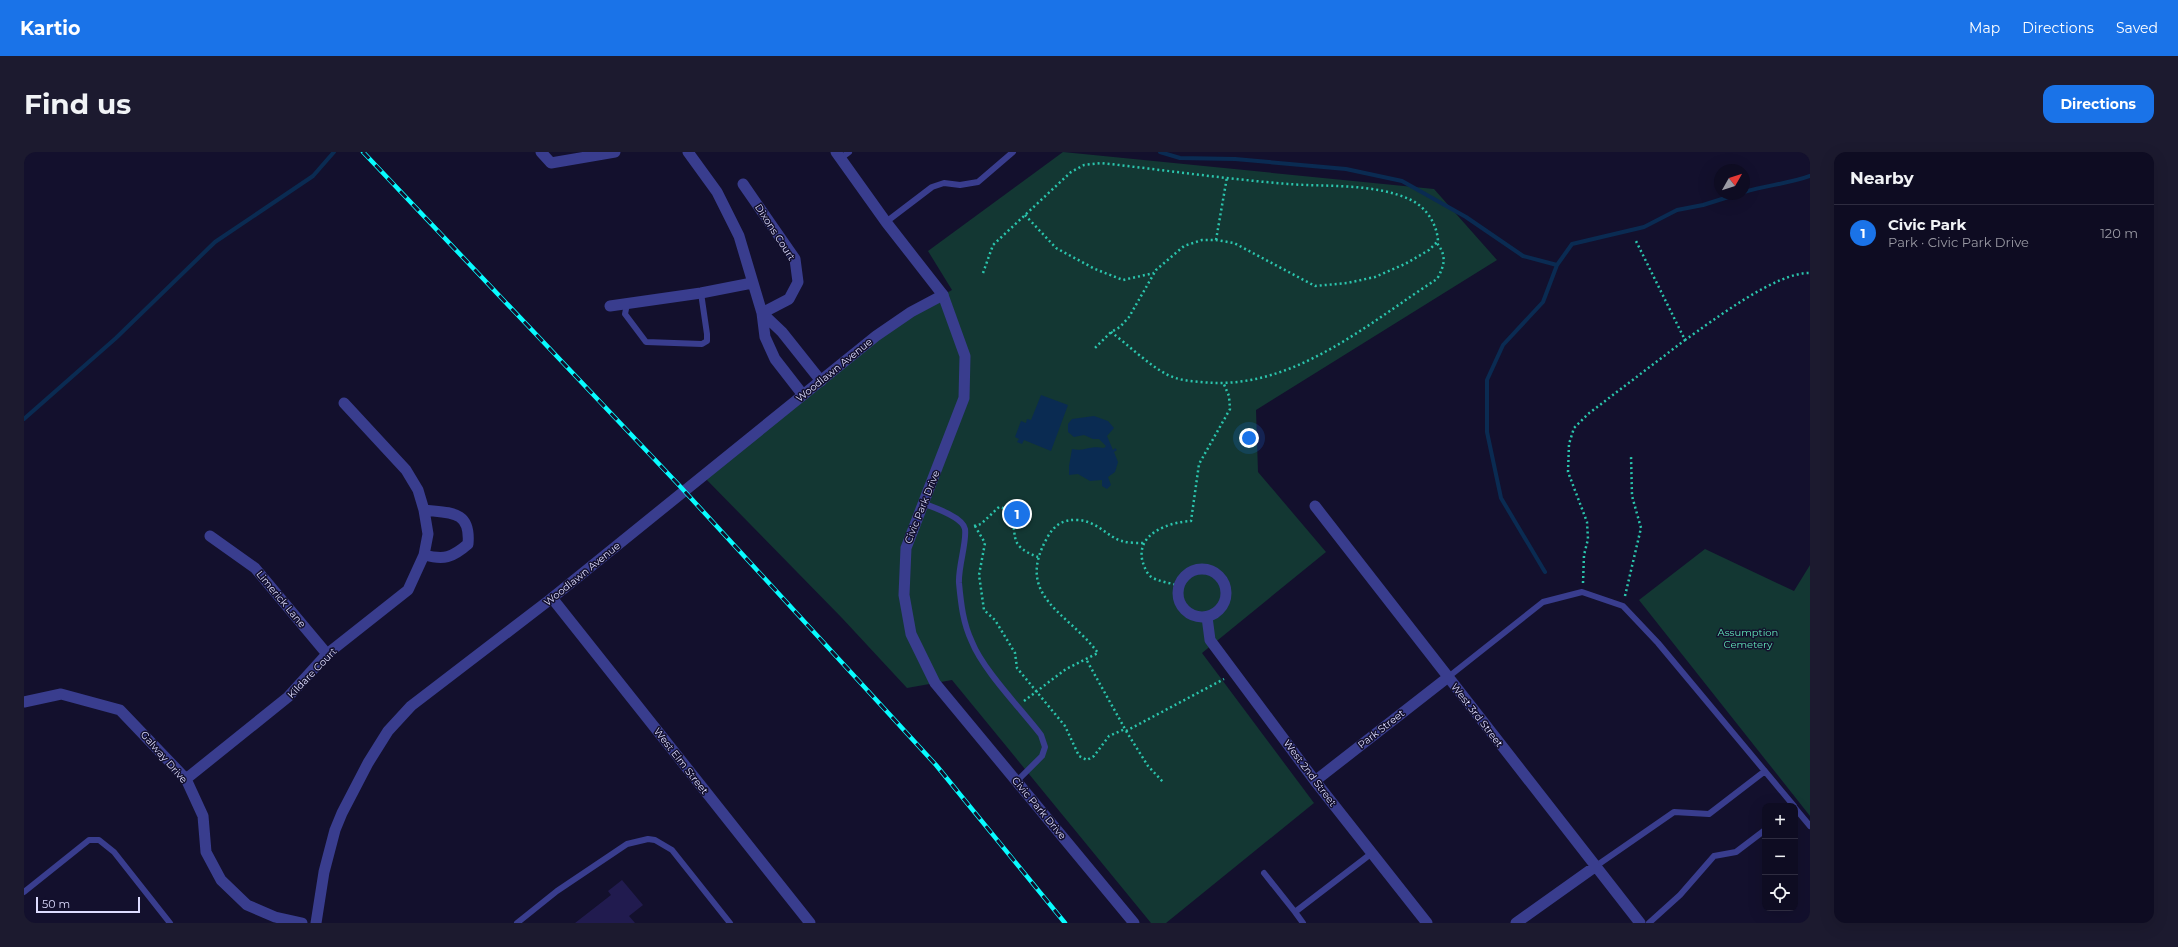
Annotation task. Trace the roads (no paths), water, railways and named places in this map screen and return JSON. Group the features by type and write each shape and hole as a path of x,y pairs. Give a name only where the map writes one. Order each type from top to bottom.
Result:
{"street":[{"path":"541,152 551,163 615,152"},
{"path":"688,152 717,192 739,236 762,313 765,337 775,359 803,395"},
{"name":"Civic Park Drive","path":"842,154 886,222 943,294 965,356 964,398 948,444 922,502 906,548 904,595 911,634 935,683 1134,923"},
{"name":"Dixons Court","path":"743,184 795,259 798,282 789,299 762,313"},
{"path":"610,306 701,293 752,283"},
{"name":"Woodlawn Avenue","path":"316,923 324,872 335,830 368,762 388,731 411,706 552,598 876,336 911,312 943,294"},
{"path":"762,313 782,332 821,381"},
{"name":"Kildare Court","path":"186,779 288,697 327,654 408,590 424,555 428,534 424,510 418,490 406,470 344,403"},
{"name":"West 3rd Street","path":"1315,506 1447,678 1640,923"},
{"path":"424,510 454,514 464,520 469,532 468,544 450,556 440,559 424,555"},
{"name":"Limerick Lane","path":"210,536 255,568 327,654"},
{"path":"1198,570 1206,570 1219,577 1226,590 1224,604 1219,610 1207,617 1191,614 1184,609 1180,598 1180,586 1184,578 1198,570"},
{"name":"West Elm Street","path":"552,598 810,923"},
{"name":"West 2nd Street","path":"1207,617 1210,640 1234,674 1315,781 1427,923"},
{"name":"Park Street","path":"1315,781 1447,678"},
{"name":"Galway Drive","path":"24,702 61,694 120,710 186,779 203,816 206,852 221,880 247,905 275,917 302,923"},
{"path":"1516,923 1596,866"}],"lane":[{"path":"886,222 932,187 944,184 960,185 978,182 1013,152"},
{"path":"627,304 625,314 646,342 702,344 707,340 707,334 701,293"},
{"path":"922,502 960,521 965,529 958,575 961,610 972,643 989,670 1041,735 1045,747 1042,756 1035,765 1016,781"},
{"path":"1447,678 1543,602 1582,592 1623,606 1658,643 1791,803"},
{"path":"1596,866 1674,812 1708,814 1765,771"},
{"path":"1798,812 1810,826"},
{"path":"1649,923 1680,895 1714,856 1736,852 1762,832"},
{"path":"517,923 557,891 627,844 648,839 655,840 672,850 730,923"},
{"path":"24,892 89,840 99,840 114,852 170,923"},
{"path":"1295,912 1372,853"},
{"path":"1264,873 1303,923"}],"water":[{"path":"1041,395 1068,405 1051,451 1024,440 1022,444 1017,442 1019,439 1015,437 1021,421 1026,423 1027,419 1031,420"},
{"path":"1094,416 1108,421 1114,428 1107,436 1113,450 1115,448 1117,450 1114,452 1118,462 1115,472 1108,477 1111,485 1107,489 1102,486 1102,480 1090,481 1078,474 1069,475 1072,449 1080,450 1094,447 1104,448 1106,446 1099,439 1093,439 1084,435 1074,437 1068,432 1068,424 1072,419"}],"waterway":[{"path":"24,419 116,338 215,242 313,176 334,152"},
{"path":"1160,152 1180,158 1235,159 1346,169 1402,181 1466,217 1523,256 1557,265"},
{"path":"1750,190 1810,176"},
{"path":"1545,572 1501,498 1487,432 1487,380 1503,345 1543,302 1557,265 1572,244 1644,227 1677,210 1719,200"}],"railway":[{"path":"363,152 677,483 936,765 1065,923"}],"place":[{"name":"Civic Park","path":"1017,514"}],"park label":[{"name":"Assumption Cemetery","path":"1748,638"}]}
